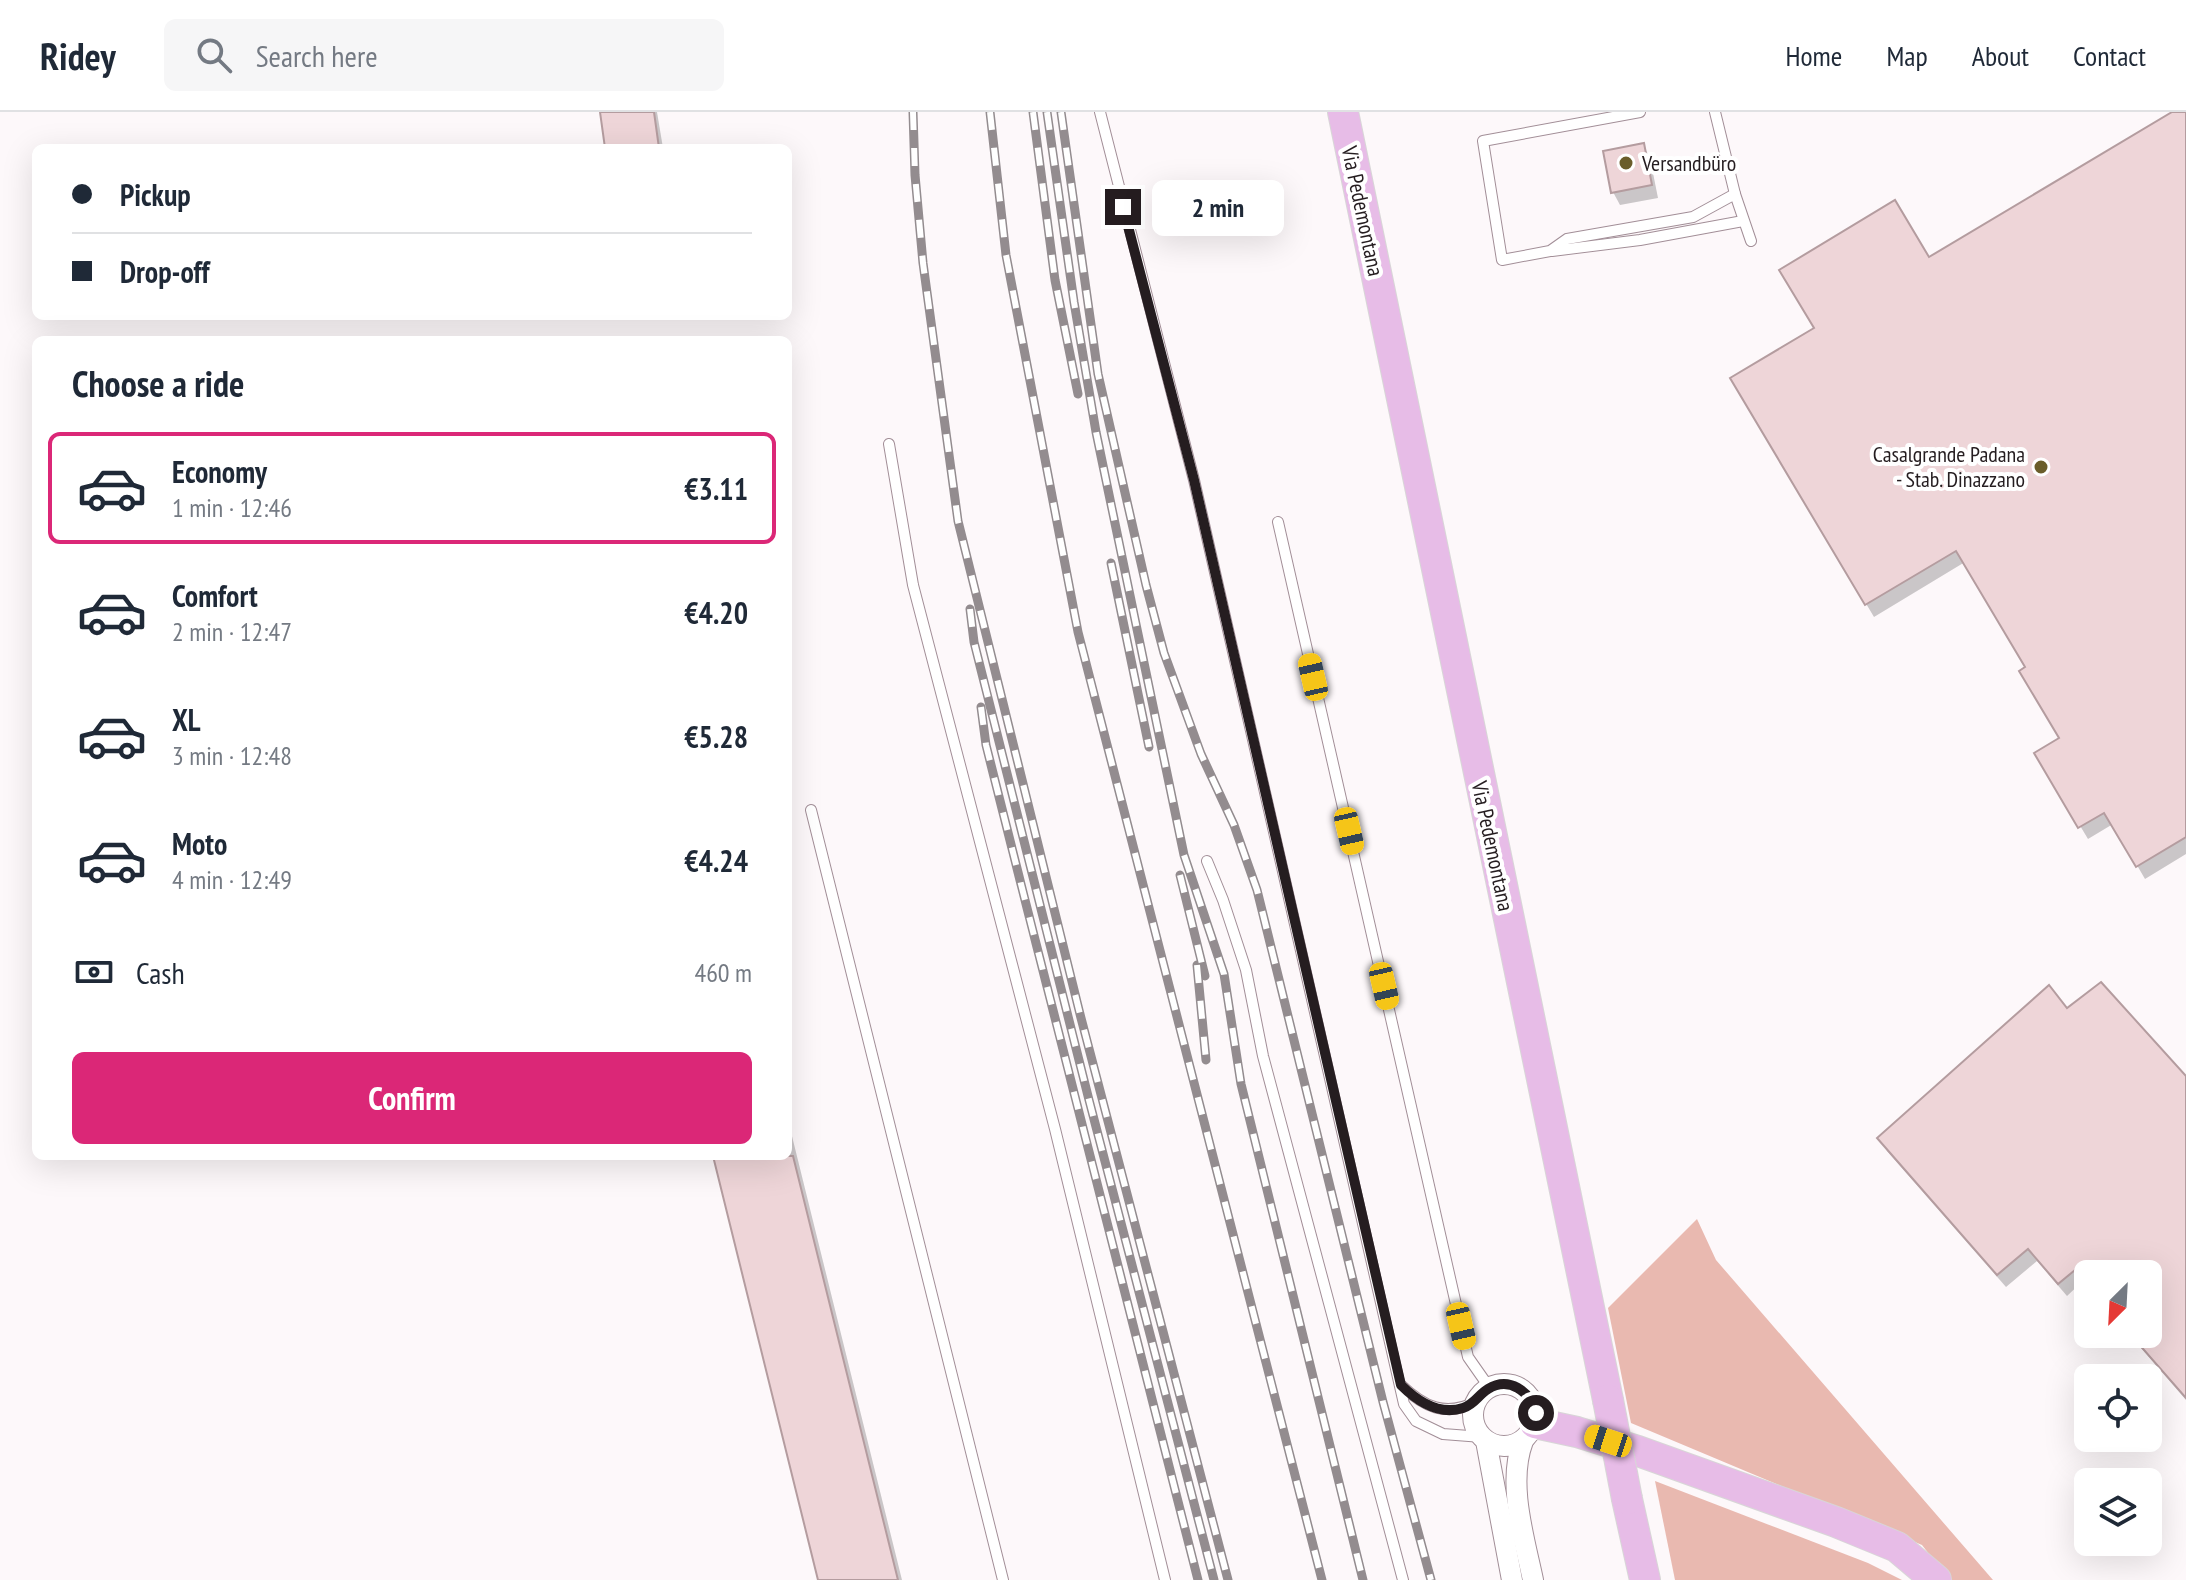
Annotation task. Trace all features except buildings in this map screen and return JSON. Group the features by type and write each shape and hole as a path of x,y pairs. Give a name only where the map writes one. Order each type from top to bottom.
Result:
{"main road":[{"name":"Via Pedemontana","path":"1343,112 1627,1499 1647,1580"},
{"path":"1529,1432 1577,1432 1836,1522 1897,1547 1936,1580"},
{"path":"1627,1499 1634,1580"}],"street":[{"path":"1512,1580 1484,1439 1473,1422 1482,1395 1510,1384 1527,1394 1533,1403 1529,1432 1516,1458 1520,1518 1533,1580"},
{"path":"1484,1439 1503,1447 1529,1432"}],"lane":[{"path":"1100,112 1194,480 1404,1404 1416,1421 1443,1434 1484,1439"},
{"path":"1640,112 1483,141 1502,260 1743,221"},
{"path":"1715,112 1735,194 1751,241"},
{"path":"1550,251 1567,239 1693,217 1735,194"},
{"path":"889,444 913,585 1055,1129 1165,1580"},
{"path":"1278,522 1468,1357 1482,1395 1460,1409 1431,1407 1418,1401 1401,1385"},
{"path":"811,810 1003,1580"},
{"path":"1207,861 1246,970 1263,1056 1403,1580"}],"shaded area":[{"path":"1697,1219 1716,1260 1993,1580 1949,1580 1922,1545 1631,1423 1608,1308"},
{"path":"1655,1481 1868,1563 1902,1580 1675,1580"}],"railway":[{"path":"913,112 923,263 958,521 1081,1018 1228,1580"},
{"path":"990,112 1006,255 1078,632 1322,1580"},
{"path":"1033,112 1055,280 1078,394"},
{"path":"1047,112 1096,432 1184,855 1224,974 1241,1084 1363,1580"},
{"path":"1061,112 1098,374 1146,585 1164,653 1201,754 1234,825 1257,890 1383,1402 1431,1580"},
{"path":"1111,563 1149,747"},
{"path":"970,609 974,642 1089,1100 1214,1580"},
{"path":"981,707 986,745 1198,1580"},
{"path":"1180,875 1205,976"},
{"path":"1197,965 1206,1060"}],"place":[{"name":"Versandbüro","path":"1626,163"},
{"name":"Casalgrande Padana - Stab. Dinazzano","path":"2041,467"}],"route":[{"path":"1123,207 1194,480 1401,1385 1418,1401 1431,1407 1460,1409 1476,1402 1489,1387 1510,1384 1527,1394 1536,1413"}]}
